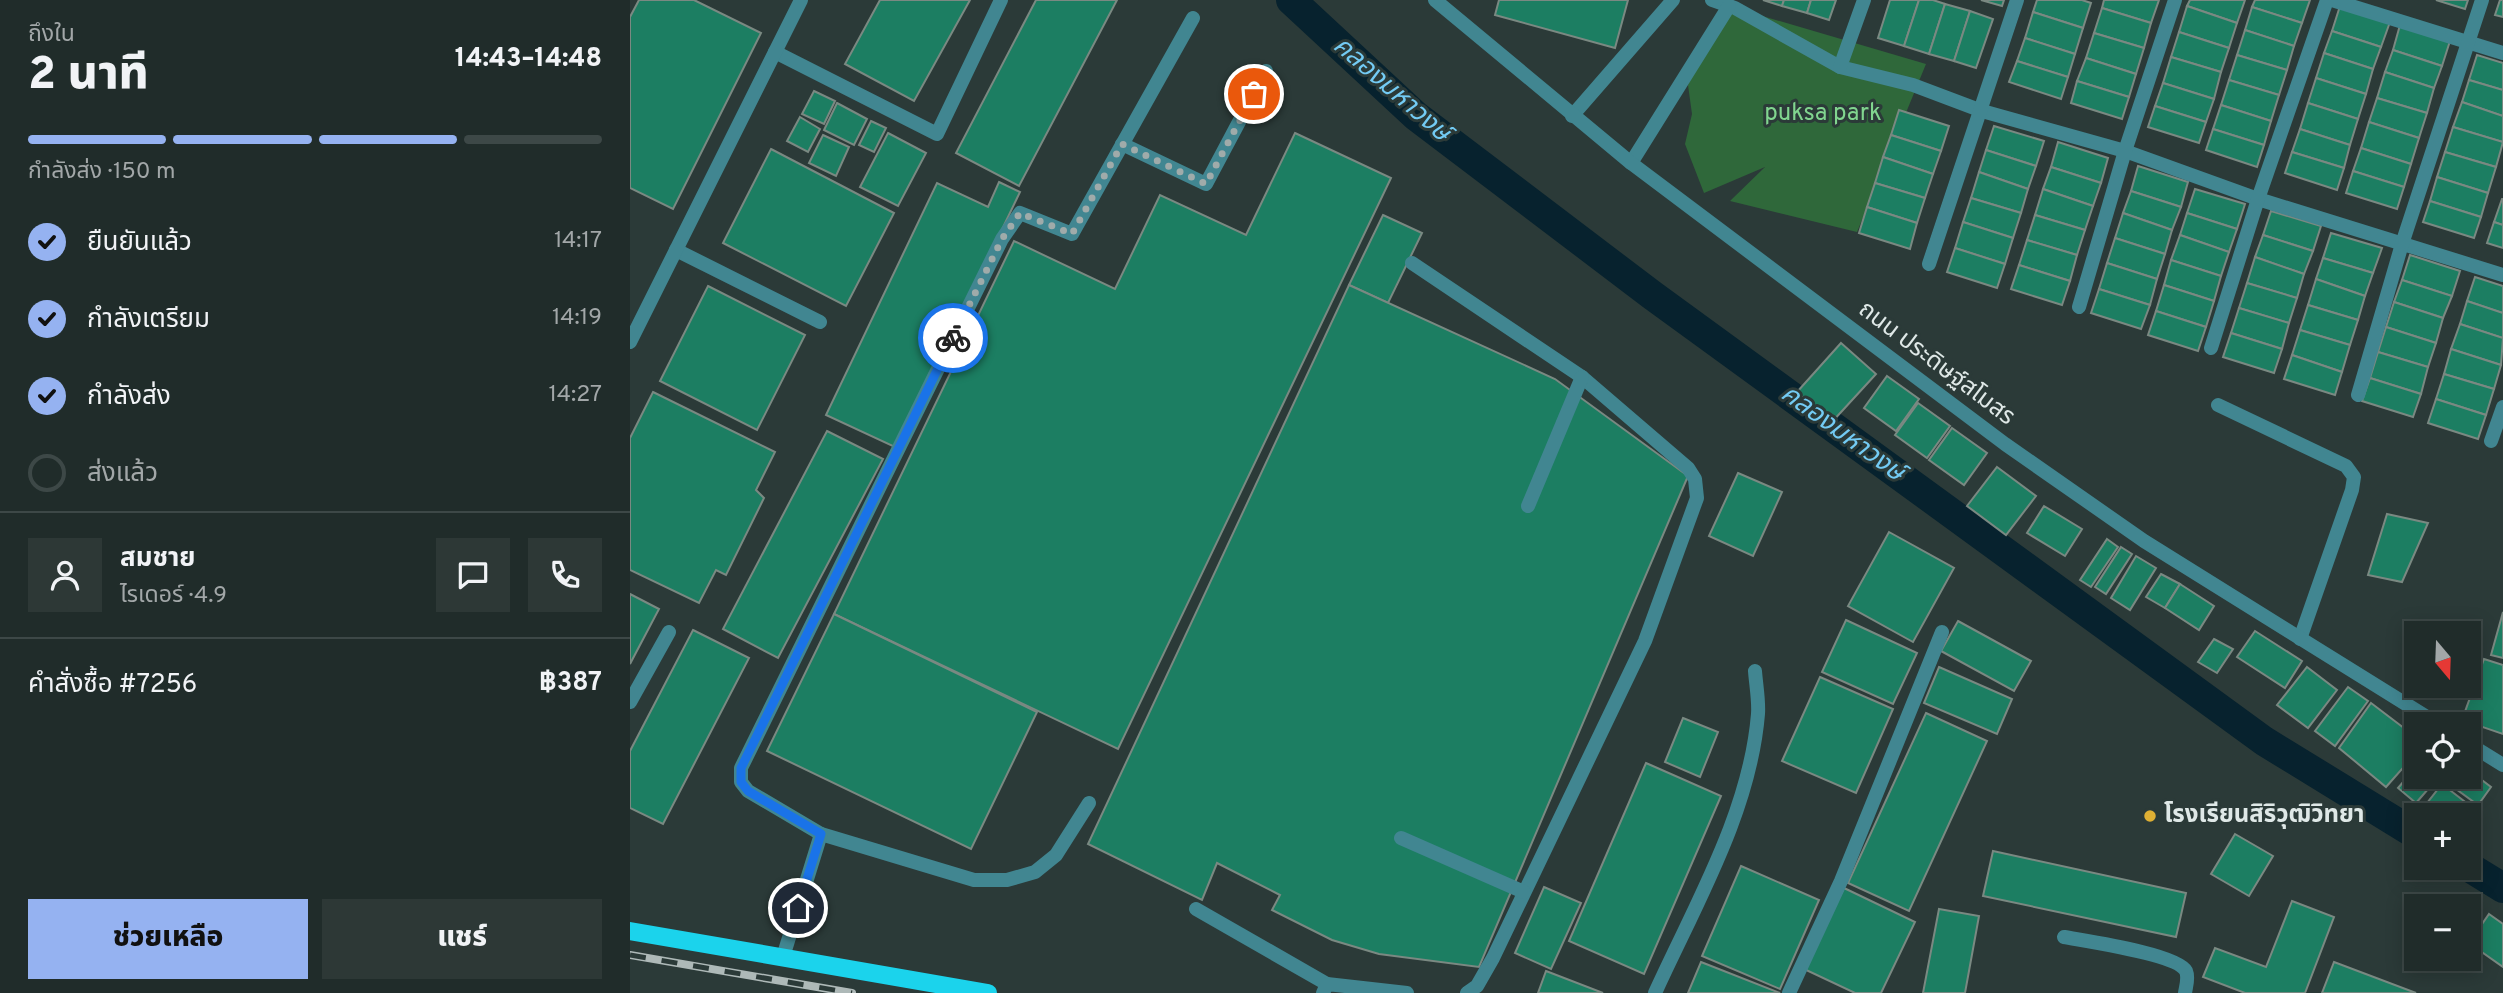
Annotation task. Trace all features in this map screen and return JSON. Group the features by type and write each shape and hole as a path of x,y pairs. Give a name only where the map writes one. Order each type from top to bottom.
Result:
{"main road":[{"path":"630,931 988,993"}],"street":[{"path":"630,342 801,0"},
{"path":"775,52 937,134 1001,0"},
{"name":"ถนน ประดิษฐ์สโมสร","path":"1435,0 1631,163 2005,444 2144,541 2419,712"},
{"path":"1572,116 1673,0"},
{"path":"1712,0 1729,6 1840,67 1913,85 1982,111 2125,151 2258,199 2503,275"},
{"path":"1840,67 1864,0"},
{"path":"1929,264 2017,0"},
{"path":"2079,307 2125,151 2175,0"},
{"path":"2211,348 2258,199 2330,0 2503,53"},
{"path":"2358,395 2402,244 2482,0"},
{"path":"1631,163 1729,6"},
{"path":"1089,803 1056,855 1035,872 1007,880 974,880 821,834 748,791 741,782 741,768 1002,239 1020,213 1072,234 1193,18"},
{"path":"1122,144 1206,184 1266,72"},
{"path":"676,250 820,322"},
{"path":"1412,263 1582,377 1688,468 1695,479 1697,498 1645,641 1482,977 1477,986 1467,993"},
{"path":"1528,506 1582,377"},
{"path":"2218,405 2346,466 2354,477 2352,490 2300,639"},
{"path":"2491,441 2503,407"},
{"path":"630,702 669,632"},
{"path":"1789,993 1841,881 1942,632"},
{"path":"1655,993 1727,836 1742,793 1758,712 1755,671"},
{"path":"2481,751 2503,765"},
{"path":"783,957 821,834"},
{"path":"1401,838 1524,892"},
{"path":"1196,909 1325,988 1407,993"},
{"path":"2064,937 2136,950 2177,963 2185,970 2188,980 2185,993"}],"green space":[{"name":"puksa park","path":"1735,8 1926,64 1857,232 1730,201 1765,167 1704,193 1685,144 1692,114 1688,85 1699,58"}],"building":[{"path":"639,0 694,0 761,33 673,209 630,188 630,17"},
{"path":"880,0 970,0 914,101 845,64"},
{"path":"1036,0 1117,0 1019,186 956,153"},
{"path":"1499,0 1628,0 1615,48 1495,15"},
{"path":"1763,0 1784,0 1782,6"},
{"path":"1784,0 1811,0 1807,13 1782,6"},
{"path":"1811,0 1836,0 1829,20 1807,13"},
{"path":"1890,0 1919,0 1904,46 1878,38"},
{"path":"1919,0 1933,0 1945,4 1929,54 1904,46"},
{"path":"1981,0 2004,0 2002,6"},
{"path":"2037,0 2082,0 2091,3 2083,28 2033,12"},
{"path":"2104,0 2159,0 2151,23 2102,8"},
{"path":"2190,0 2245,0 2237,23 2187,6"},
{"path":"2255,0 2310,0 2302,23 2252,7"},
{"path":"2436,0 2468,0 2465,9"},
{"path":"2500,0 2503,0 2503,17 2495,15"},
{"path":"1945,4 1970,11 1954,61 1929,54"},
{"path":"2187,6 2237,23 2229,48 2179,32"},
{"path":"2340,6 2390,22 2381,47 2332,31"},
{"path":"2252,7 2302,23 2294,46 2245,30"},
{"path":"2102,8 2151,23 2144,48 2094,33"},
{"path":"1970,11 1993,19 1976,68 1954,61"},
{"path":"2033,12 2083,28 2075,54 2025,38"},
{"path":"2400,25 2450,41 2442,66 2393,50"},
{"path":"2245,30 2294,46 2287,70 2237,55"},
{"path":"2332,31 2381,47 2373,69 2324,53"},
{"path":"2179,32 2229,48 2221,72 2171,57"},
{"path":"2094,33 2144,48 2136,74 2086,58"},
{"path":"2025,38 2075,54 2068,77 2017,61"},
{"path":"2393,50 2442,66 2434,88 2385,72"},
{"path":"2324,53 2373,69 2366,94 2316,78"},
{"path":"2237,55 2287,70 2279,95 2229,80"},
{"path":"2477,55 2503,63 2503,90 2469,80"},
{"path":"2171,57 2221,72 2214,99 2163,83"},
{"path":"2086,58 2136,74 2129,97 2077,81"},
{"path":"2017,61 2068,77 2061,99 2009,82"},
{"path":"2385,72 2434,88 2427,113 2377,98"},
{"path":"2316,78 2366,94 2358,119 2308,103"},
{"path":"2229,80 2279,95 2271,121 2221,105"},
{"path":"2469,80 2503,90 2503,116 2462,102"},
{"path":"2077,81 2129,97 2122,119 2071,103"},
{"path":"2163,83 2214,99 2206,122 2155,106"},
{"path":"814,91 835,101 824,124 802,114"},
{"path":"2377,98 2427,113 2419,138 2369,122"},
{"path":"2462,102 2503,116 2503,142 2453,127"},
{"path":"837,103 867,119 854,145 824,130"},
{"path":"2308,103 2358,119 2350,145 2300,129"},
{"path":"2221,105 2271,121 2264,145 2213,129"},
{"path":"2155,106 2206,122 2199,143 2148,127"},
{"path":"1899,110 1949,126 1941,151 1891,135"},
{"path":"800,117 820,129 808,152 787,141"},
{"path":"871,121 886,128 874,152 859,145"},
{"path":"2369,122 2419,138 2411,164 2361,148"},
{"path":"1994,126 2044,141 2036,166 1986,150"},
{"path":"2453,127 2503,142 2496,167 2445,152"},
{"path":"2213,129 2264,145 2257,167 2206,150"},
{"path":"2300,129 2350,145 2344,168 2292,152"},
{"path":"888,133 926,153 898,206 860,187"},
{"path":"1295,133 1391,178 1118,749 834,614 1014,241 1115,289 1160,195 1246,235"},
{"path":"823,135 849,147 836,176 809,163"},
{"path":"1891,135 1941,151 1933,174 1883,157"},
{"path":"2058,142 2108,158 2101,183 2051,167"},
{"path":"2361,148 2411,164 2404,187 2353,171"},
{"path":"771,149 894,213 846,306 723,243"},
{"path":"1986,150 2036,166 2028,189 1979,172"},
{"path":"2292,152 2344,168 2337,190 2285,173"},
{"path":"2445,152 2496,167 2488,193 2437,177"},
{"path":"1883,157 1933,174 1925,198 1875,183"},
{"path":"2138,166 2188,182 2181,207 2131,191"},
{"path":"2051,167 2101,183 2093,206 2043,189"},
{"path":"2353,171 2404,187 2397,209 2346,193"},
{"path":"1979,172 2028,189 2021,213 1971,198"},
{"path":"2437,177 2488,193 2481,217 2430,201"},
{"path":"999,182 1020,192 897,448 826,415 937,183 988,207"},
{"path":"1875,183 1925,198 1917,223 1867,207"},
{"path":"2043,189 2093,206 2085,230 2035,215"},
{"path":"2195,189 2245,204 2237,229 2187,213"},
{"path":"2131,191 2181,207 2172,230 2123,213"},
{"path":"1971,198 2021,213 2013,238 1963,222"},
{"path":"2503,199 2503,225 2494,222"},
{"path":"2430,201 2481,217 2474,238 2423,222"},
{"path":"1867,207 1917,223 1910,249 1859,233"},
{"path":"2271,211 2321,226 2313,251 2263,235"},
{"path":"2123,213 2172,230 2165,254 2115,238"},
{"path":"2187,213 2237,229 2229,252 2180,235"},
{"path":"1383,215 1422,233 1388,303 1349,285"},
{"path":"2035,215 2085,230 2077,255 2027,240"},
{"path":"1963,222 2013,238 2005,264 1955,248"},
{"path":"2494,222 2503,225 2503,248 2487,243"},
{"path":"2331,233 2382,248 2373,273 2323,258"},
{"path":"2180,235 2229,252 2221,276 2171,260"},
{"path":"2263,235 2313,251 2304,274 2255,257"},
{"path":"2115,238 2165,254 2157,279 2107,263"},
{"path":"2027,240 2077,255 2070,281 2019,265"},
{"path":"1955,248 2005,264 1997,288 1947,272"},
{"path":"2410,255 2460,271 2452,296 2402,280"},
{"path":"2255,257 2304,274 2297,298 2247,283"},
{"path":"2323,258 2373,273 2365,296 2316,279"},
{"path":"2171,260 2221,276 2214,301 2164,285"},
{"path":"2107,263 2157,279 2150,305 2099,289"},
{"path":"2019,265 2070,281 2062,305 2011,289"},
{"path":"2475,277 2503,286 2503,313 2467,301"},
{"path":"2316,279 2365,296 2358,320 2308,305"},
{"path":"2402,280 2452,296 2443,318 2394,302"},
{"path":"2247,283 2297,298 2289,323 2239,308"},
{"path":"1349,285 1555,379 1688,476 1479,967 1379,954 1332,940 1272,910 1280,895 1217,863 1202,900 1088,844"},
{"path":"2164,285 2214,301 2206,327 2156,311"},
{"path":"708,286 805,335 757,430 660,381"},
{"path":"2099,289 2150,305 2141,329 2091,313"},
{"path":"2467,301 2503,313 2503,338 2460,324"},
{"path":"2394,302 2443,318 2436,343 2386,327"},
{"path":"2308,305 2358,320 2350,345 2300,330"},
{"path":"2239,308 2289,323 2282,349 2231,333"},
{"path":"2156,311 2206,327 2198,351 2148,335"},
{"path":"2460,324 2503,338 2501,365 2451,349"},
{"path":"2386,327 2436,343 2428,367 2378,352"},
{"path":"2300,330 2350,345 2342,372 2292,355"},
{"path":"2231,333 2282,349 2274,373 2223,357"},
{"path":"1841,343 1876,374 1831,423 1797,392"},
{"path":"2451,349 2501,365 2494,389 2444,374"},
{"path":"2378,352 2428,367 2421,394 2370,378"},
{"path":"2292,355 2342,372 2335,395 2284,379"},
{"path":"2444,374 2494,389 2486,415 2436,399"},
{"path":"1887,376 1919,399 1896,431 1864,408"},
{"path":"2370,378 2421,394 2413,417 2362,401"},
{"path":"653,392 775,452 756,490 764,498 726,575 716,570 699,603 630,570 630,438"},
{"path":"2436,399 2486,415 2478,439 2428,423"},
{"path":"1918,403 1950,426 1927,458 1895,435"},
{"path":"1952,428 1987,453 1964,485 1929,460"},
{"path":"827,431 883,459 778,658 723,629"},
{"path":"1997,467 2036,496 2006,535 1967,506"},
{"path":"1738,473 1782,492 1753,556 1709,536"},
{"path":"2044,506 2082,529 2065,556 2027,533"},
{"path":"2387,514 2428,523 2402,582 2368,575"},
{"path":"1889,532 1954,568 1913,642 1848,606"},
{"path":"2107,539 2118,547 2091,587 2080,580"},
{"path":"2121,547 2132,554 2106,594 2095,587"},
{"path":"2136,556 2156,568 2130,610 2111,598"},
{"path":"2161,574 2180,584 2165,608 2146,597"},
{"path":"2180,584 2214,606 2199,630 2165,608"},
{"path":"630,594 659,609 630,664"},
{"path":"2503,612 2503,658 2491,655"},
{"path":"834,614 1037,712 971,849 767,751"},
{"path":"1846,620 1917,653 1893,704 1822,672"},
{"path":"1958,621 2031,661 2014,691 1941,651"},
{"path":"693,630 749,658 663,824 630,808 630,751"},
{"path":"2255,631 2302,661 2285,688 2237,657"},
{"path":"2214,639 2233,649 2217,673 2198,662"},
{"path":"2484,659 2503,665 2503,734 2481,726 2481,712 2465,712 2470,698 2482,698"},
{"path":"1939,667 2012,699 1997,734 1924,703"},
{"path":"2307,667 2337,690 2308,728 2277,705"},
{"path":"1820,677 1893,709 1856,793 1782,761"},
{"path":"2348,687 2368,701 2335,746 2315,731"},
{"path":"2371,703 2404,728 2404,767 2386,787 2339,748"},
{"path":"1926,713 1987,741 1909,911 1848,883"},
{"path":"1683,718 1718,732 1700,777 1665,762"},
{"path":"1646,763 1721,796 1644,974 1569,941"},
{"path":"2481,779 2491,787 2479,803 2475,803 2456,789 2481,789"},
{"path":"2404,781 2404,789 2428,789 2416,803 2398,788"},
{"path":"2438,789 2448,789 2467,803 2427,803"},
{"path":"2235,834 2273,856 2249,896 2211,874"},
{"path":"1993,851 2186,893 2176,937 1983,896"},
{"path":"1741,866 1819,900 1780,989 1702,956"},
{"path":"1544,887 1581,903 1551,969 1515,953"},
{"path":"1844,888 1915,922 1881,993 1855,993 1804,969"},
{"path":"2292,901 2334,917 2305,993 2245,993 2203,977 2215,948 2266,967"},
{"path":"1939,909 1979,916 1965,993 1923,993"},
{"path":"2489,914 2503,924 2503,967 2481,951 2481,926"},
{"path":"1701,962 1780,993 1688,993"},
{"path":"2334,962 2416,993 2322,993"},
{"path":"1546,971 1603,993 1538,993"}],"waterway":[{"name":"คลองมหาวงษ์","path":"1291,0 1416,116 1652,295 2264,741 2404,827"},
{"name":"คลองมหาวงษ์","path":"2481,874 2503,888"}],"railway":[{"path":"630,955 852,993"}],"way so far":[{"path":"953,338 1002,239 1020,213 1072,234 1122,144 1206,184 1254,94"}],"place":[{"name":"โรงเรียนสิริวุฒิวิทยา","path":"2150,816"}],"route":[{"path":"798,908 821,834 748,791 741,782 741,768 953,338"}]}
